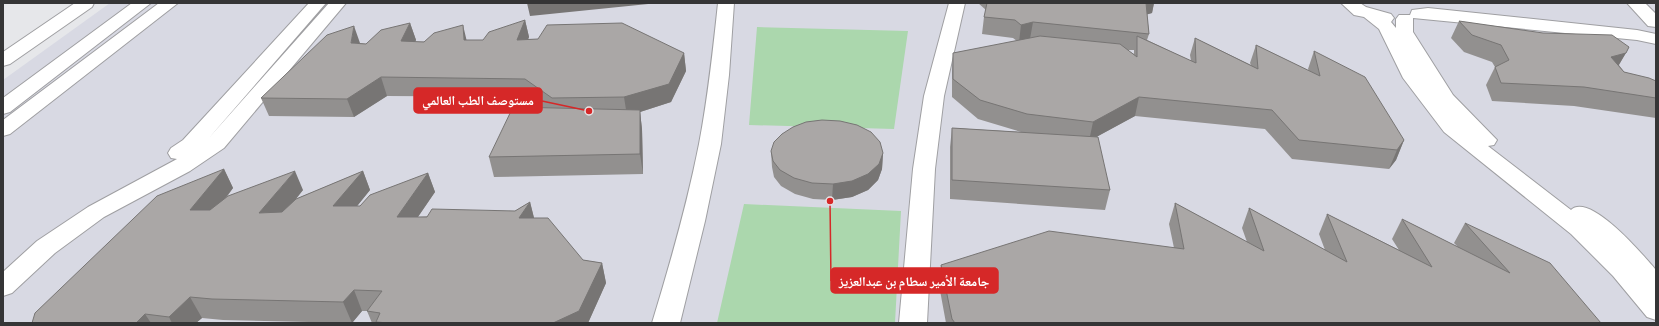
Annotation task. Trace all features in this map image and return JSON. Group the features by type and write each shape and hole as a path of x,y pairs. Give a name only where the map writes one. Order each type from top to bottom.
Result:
{"street":[{"path":"3,42 61,3"},
{"path":"3,60 86,3"},
{"path":"3,108 143,3"},
{"path":"3,130 170,3"},
{"path":"3,268 59,221 191,145 318,3"},
{"path":"3,287 46,247 96,212 182,166 216,143 338,3"},
{"path":"666,323 701,186 711,134 721,67 726,3"},
{"path":"913,323 924,169 934,96 957,3"},
{"path":"1349,3 1360,11 1371,15 1389,18 1413,10 1630,34 1653,30 1635,3"},
{"path":"1413,10 1404,32 1445,99 1493,146 1554,191 1611,236 1656,286"},
{"path":"1371,15 1386,26 1413,78 1451,128 1580,228 1622,270 1656,310"}],"shaded area":[{"path":"110,3 1656,3 1656,323 3,323 3,80"}],"green space":[{"path":"757,27 908,31 894,129 749,125"},
{"path":"744,204 901,211 895,323 717,323"}],"building":[{"path":"987,3 1146,3 1149,34 1033,22 1021,25 1015,20 984,17"},
{"path":"525,20 517,40 538,39 547,25 622,23 684,53 669,84 624,97 552,98 525,79 381,77 347,99 261,98 327,35 354,26 351,43 366,44 381,30 410,23 401,41 424,42 434,33 463,25 464,40 483,40 489,32"},
{"path":"1459,21 1543,33 1612,35 1629,47 1626,53 1611,57 1624,72 1656,81 1656,98 1584,87 1501,83 1495,67 1509,60 1501,45 1472,35"},
{"path":"1040,36 1120,44 1137,57 1137,36 1196,63 1195,38 1258,69 1256,45 1320,76 1314,51 1365,77 1404,140 1397,150 1299,140 1272,110 1139,97 1093,122 1027,114 980,100 953,79 953,53"},
{"path":"513,107 640,110 640,154 489,157"},
{"path":"822,120 840,121 857,125 871,132 880,142 883,153 879,164 868,174 852,181 833,184 812,183 794,178 780,170 773,161 771,151 774,142 782,134 793,127 806,122"},
{"path":"952,128 1098,137 1110,190 952,180"},
{"path":"224,169 190,210 210,210 228,196 295,171 259,213 282,212 296,199 363,171 333,206 360,206 370,195 428,173 397,217 427,217 432,209 515,211 530,202 519,218 548,218 583,260 602,263 579,311 553,323 376,322 380,313 367,311 382,291 354,290 343,302 212,299 190,297 169,317 145,314 136,323 32,323 35,313 157,196"},
{"path":"1175,203 1264,251 1249,208 1347,262 1327,214 1432,267 1402,219 1510,273 1465,223 1550,263 1601,323 955,323 952,319 941,265 1049,231 1184,249"}],"place":[{"name":"مستوصف الطب العالمي","path":"589,111"},
{"name":"جامعة الأمير سطام بن عبدالعزيز","path":"830,201"}]}
